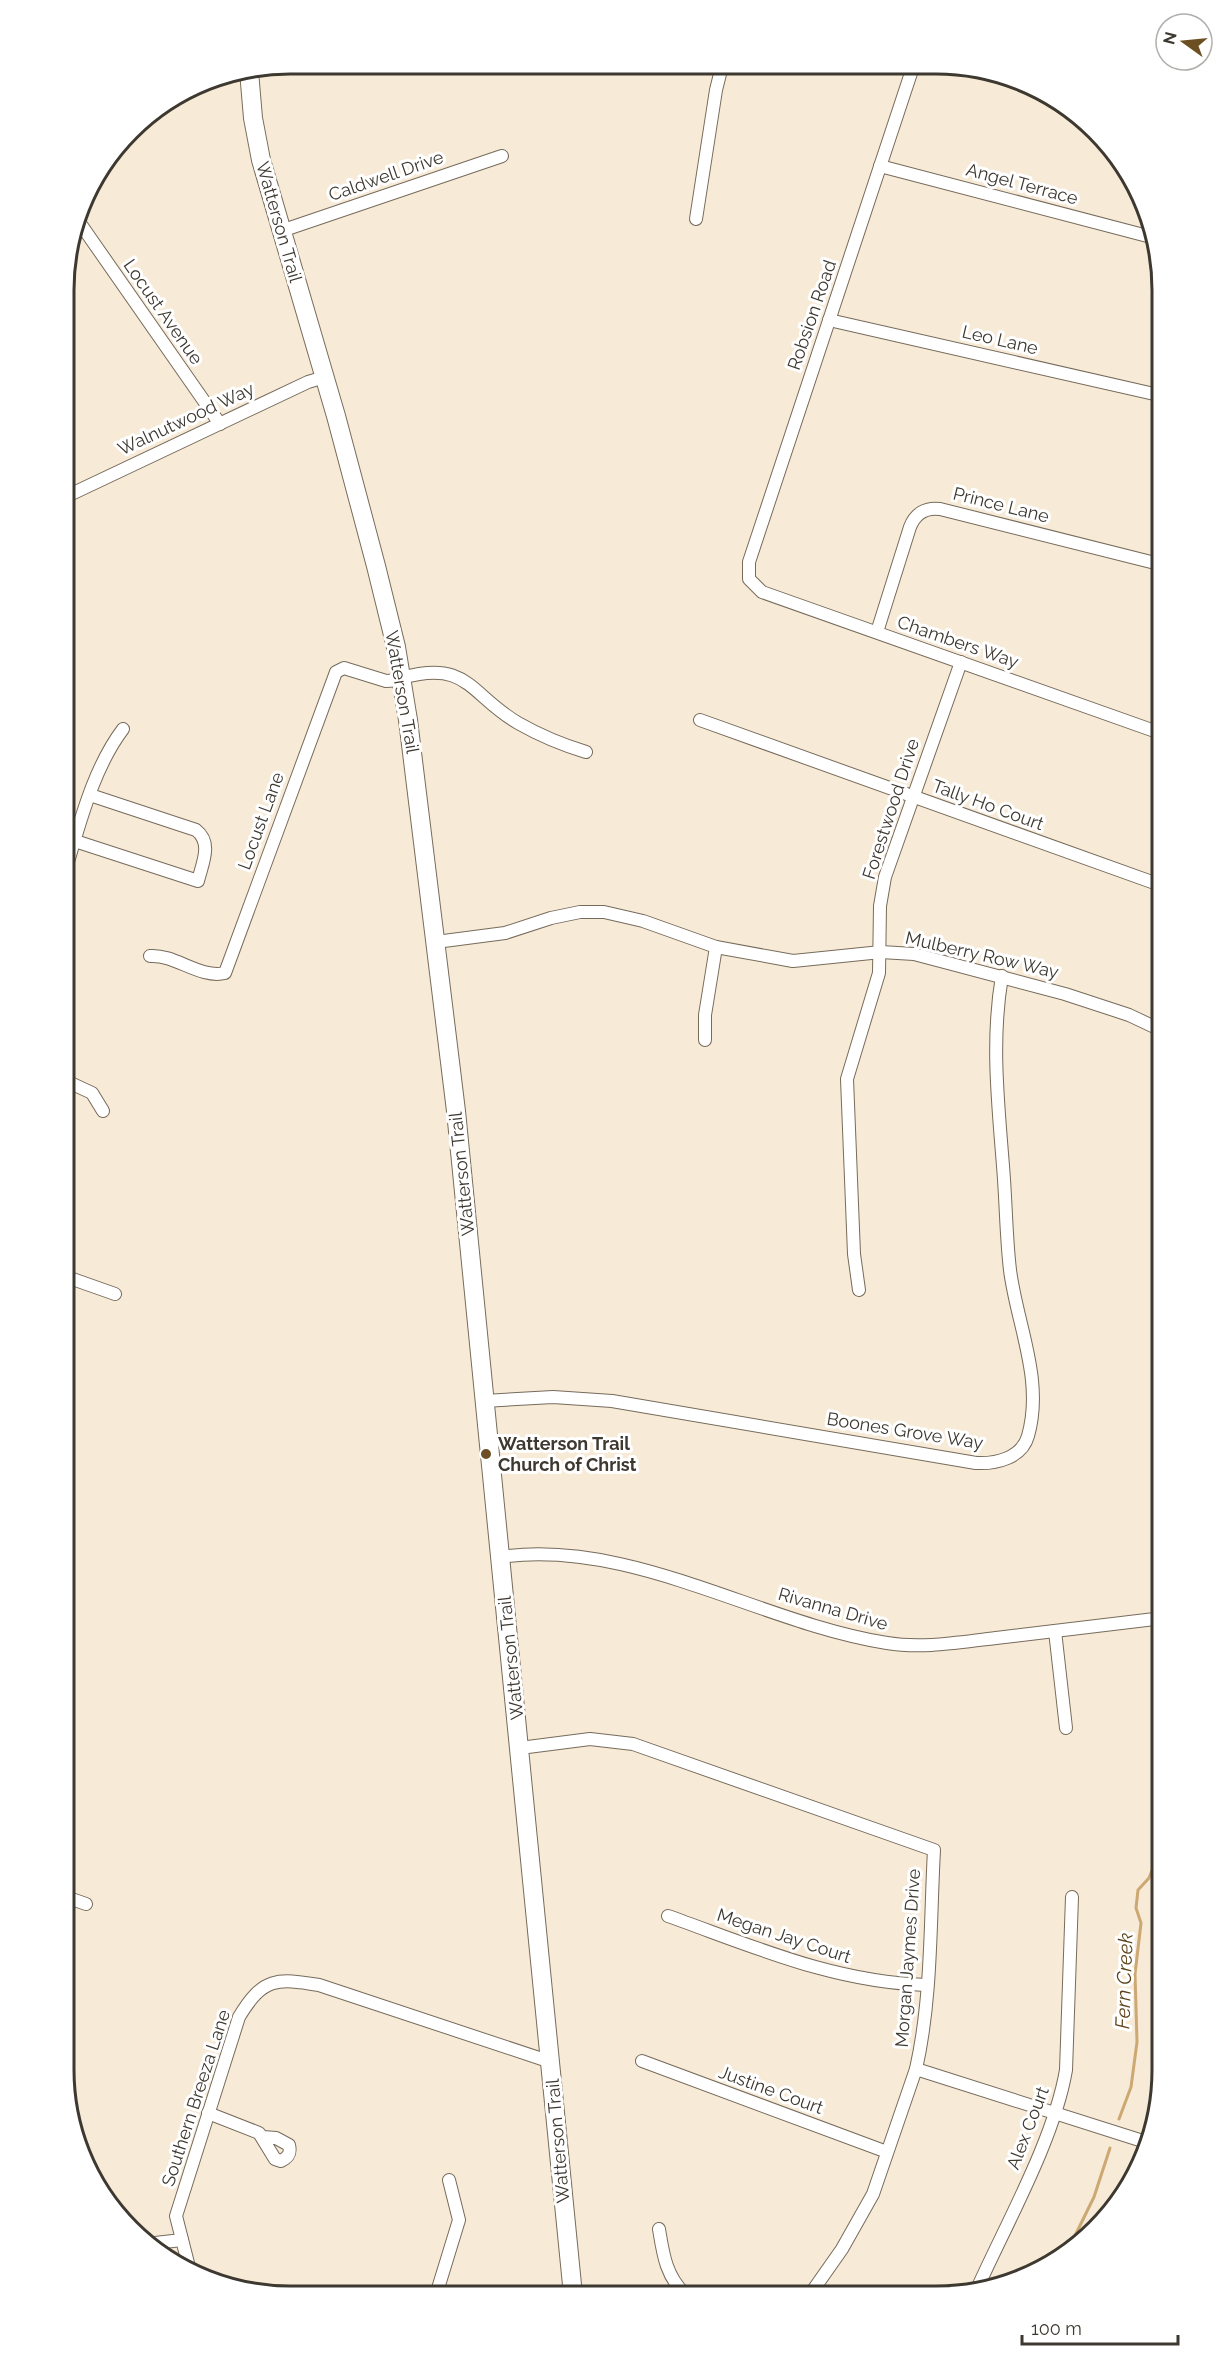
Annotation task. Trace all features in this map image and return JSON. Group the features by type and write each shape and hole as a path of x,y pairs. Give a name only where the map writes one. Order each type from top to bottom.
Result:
{"main road":[{"name":"Watterson Trail","path":"250,77 256,138 325,377 376,566 402,679 456,1111 572,2286"}],"street":[{"path":"696,219 720,74"},
{"name":"Robsion Road","path":"748,575 749,562 911,74"},
{"name":"Caldwell Drive","path":"281,231 502,156"},
{"name":"Angel Terrace","path":"880,166 1146,236"},
{"name":"Locust Avenue","path":"83,227 219,424"},
{"name":"Leo Lane","path":"830,320 1152,393"},
{"name":"Walnutwood Way","path":"74,493 308,382 325,377"},
{"name":"Prince Lane","path":"877,632 910,527 913,520 925,510 940,509 1152,562"},
{"name":"Chambers Way","path":"748,575 753,585 762,592 1152,730"},
{"name":"Forestwood Drive","path":"859,1290 854,1254 847,1079 879,973 880,906 885,877 961,662"},
{"name":"Locust Lane","path":"150,956 160,955 211,974 225,973 336,672 344,668 386,681 402,679"},
{"path":"402,679 430,672 463,678 517,723 565,746 586,753"},
{"name":"Tally Ho Court","path":"700,720 1152,882"},
{"path":"74,832 114,741 123,729"},
{"path":"74,842 198,881 206,846 203,835 196,830 90,795"},
{"name":"Mulberry Row Way","path":"436,942 499,934 551,918 592,912 629,917 716,947 793,961 881,952 914,954 1002,976 1094,1003 1152,1026"},
{"path":"705,1040 705,1015 716,947"},
{"name":"Boones Grove Way","path":"484,1401 553,1397 612,1401 976,1463 998,1462 1018,1451 1028,1436 1033,1402 1027,1345 1010,1272 995,1064 995,1027 1002,976"},
{"path":"74,1085 92,1093 103,1111"},
{"path":"74,1280 115,1294"},
{"name":"Rivanna Drive","path":"500,1557 537,1553 569,1555 621,1564 830,1629 890,1644 931,1645 1152,1619"},
{"path":"1054,1631 1066,1728"},
{"name":"Morgan Jaymes Drive","path":"520,1748 590,1739 633,1744 934,1850 921,2048 916,2069 873,2194 842,2249 816,2286"},
{"name":"Alex Court","path":"981,2281 1022,2193 1055,2111 1066,2070 1072,1897"},
{"path":"74,1900 86,1904"},
{"name":"Megan Jay Court","path":"668,1916 843,1976 897,1984 926,1985"},
{"name":"Southern Breeza Lane","path":"187,2260 176,2216 239,2017 249,2000 273,1981 284,1979 319,1985 551,2062"},
{"name":"Justine Court","path":"642,2061 887,2152"},
{"path":"916,2069 1055,2111 1141,2140"},
{"path":"208,2113 252,2129 263,2137"},
{"path":"438,2286 459,2220 449,2181"},
{"path":"659,2229 663,2258 676,2286"},
{"path":"160,2242 182,2240"}],"waterway":[{"name":"Fern Creek","path":"1119,2119 1131,2087 1137,2042 1135,1974 1141,1923 1136,1908 1138,1890 1149,1878 1152,1870"},
{"name":"Fern Creek","path":"1075,2235 1094,2197 1110,2148"}],"place":[{"name":"Watterson Trail Church of Christ","path":"486,1454"}]}
